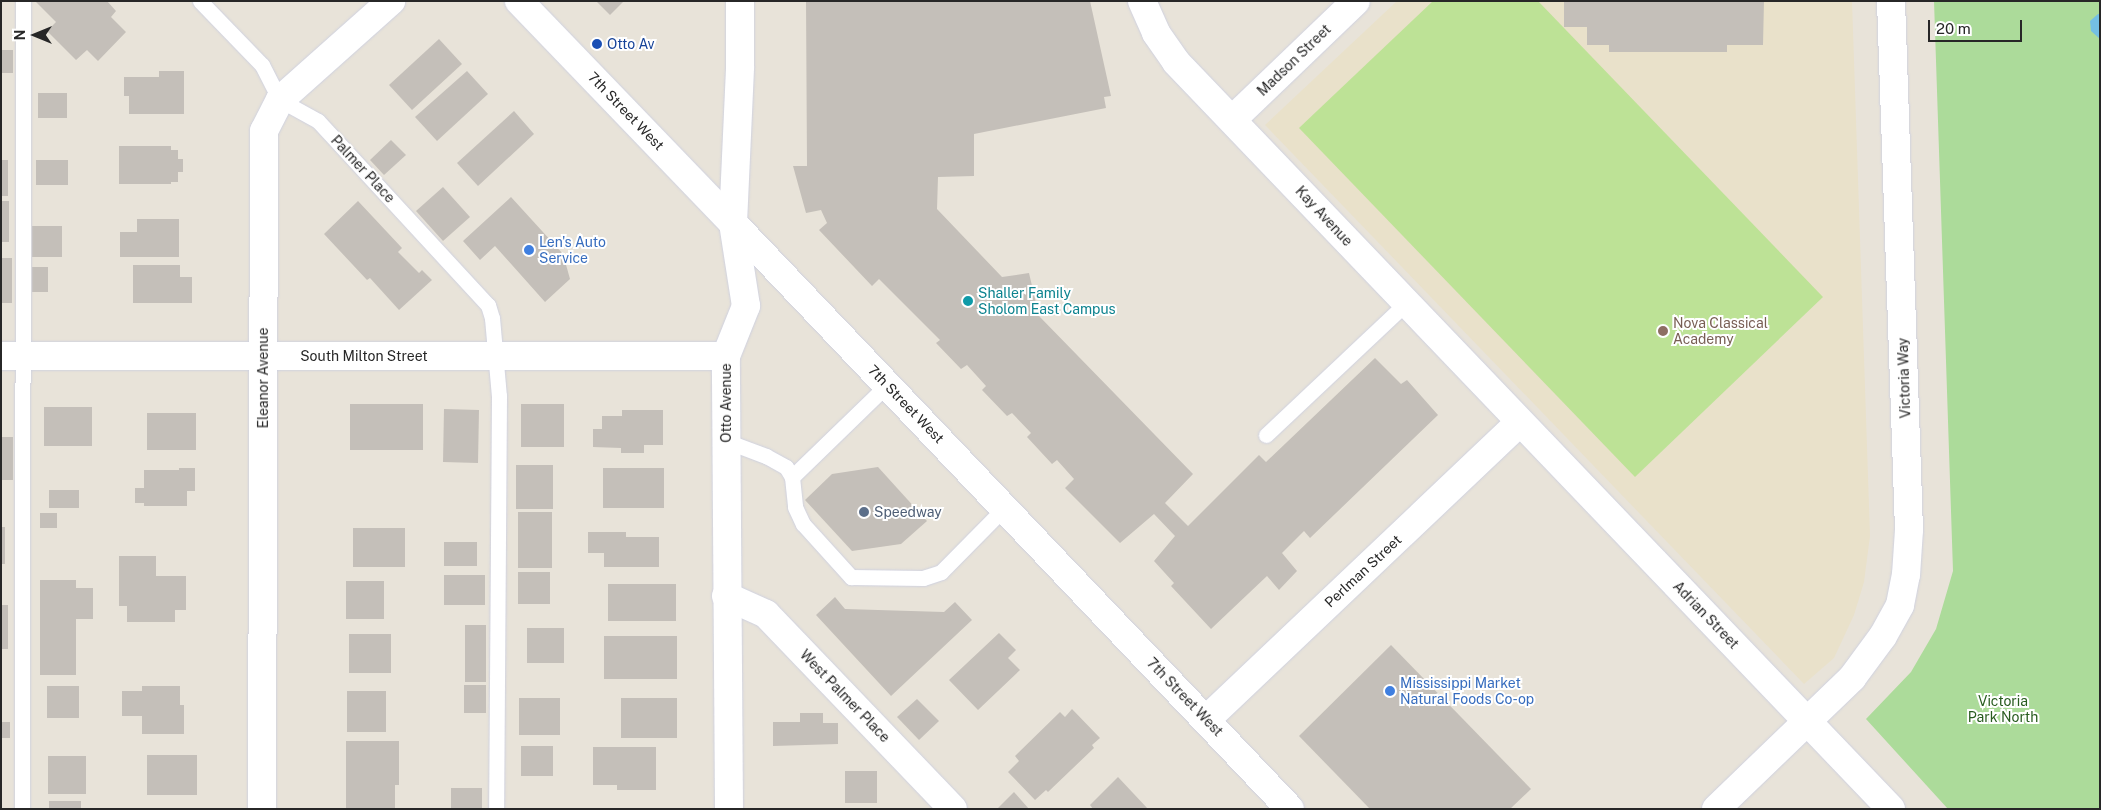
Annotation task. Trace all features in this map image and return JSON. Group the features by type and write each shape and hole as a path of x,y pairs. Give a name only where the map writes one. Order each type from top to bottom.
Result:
{"street":[{"name":"Eleanor Avenue","path":"262,809 264,131 280,100 391,1"},
{"name":"7th Street West","path":"519,1 1005,507 1290,809"},
{"name":"Otto Avenue","path":"729,809 726,596 726,356 746,306 733,223 740,66 740,1"},
{"name":"Kay Avenue","path":"1142,1 1156,33 1176,62 1233,119 1519,423"},
{"name":"Madson Street","path":"1233,119 1356,1"},
{"name":"Victoria Way","path":"1716,809 1852,678 1884,636 1900,605 1906,575 1909,520 1891,1"},
{"name":"South Milton Street","path":"12,356 726,356"},
{"name":"Adrian Street","path":"1519,423 1808,721 1890,809"},
{"name":"Perlman Street","path":"1207,720 1519,423"},
{"name":"West Palmer Place","path":"726,596 766,614 953,809"}],"lane":[{"path":"22,809 12,356 23,1"},
{"path":"200,1 262,65 280,100"},
{"name":"Palmer Place","path":"280,100 318,121 488,305 492,318 499,396 496,809"},
{"path":"1266,435 1406,303"},
{"path":"792,477 887,385"},
{"path":"726,441 786,467 792,477 795,507 803,524 851,578 923,578 942,572 1005,507"}],"shaded area":[{"name":"Nova Classical Academy","path":"1397,1 1852,1 1870,536 1864,582 1854,615 1834,658 1804,684 1265,125"}],"green space":[{"path":"1433,1 1538,1 1823,297 1635,477 1299,128"},
{"name":"Victoria Park North","path":"1934,1 2100,1 2100,809 1948,809 1866,719 1911,672 1936,629 1953,571"}],"water":[{"path":"2100,14 2100,39 2091,31 2090,21"}],"building":[{"path":"35,1 107,1 116,11 111,17 126,32 98,61 87,50 76,60 47,31 56,22"},
{"path":"596,1 624,1 610,15"},
{"name":"Shaller Family Sholom East Campus","path":"806,1 1090,1 1111,96 1104,97 1106,108 974,134 974,176 938,177 937,209 1002,277 1029,273 1039,316 1193,474 1165,503 1188,526 1259,455 1266,462 1375,358 1401,384 1407,380 1438,415 1310,538 1304,531 1282,553 1297,571 1279,590 1267,576 1211,629 1171,586 1174,583 1154,561 1175,536 1154,514 1120,543 1065,488 1074,479 1057,460 1052,464 1027,437 1031,433 1012,413 1007,416 982,390 986,386 967,365 961,369 936,343 940,340 879,279 872,286 819,230 827,223 821,210 806,213 793,166 807,166"},
{"path":"1564,1 1764,1 1763,45 1727,45 1727,52 1609,52 1609,45 1587,45 1587,27 1564,27"},
{"path":"439,39 462,64 412,110 389,85"},
{"path":"1,50 13,50 13,73 1,73"},
{"path":"159,71 184,71 184,114 129,114 129,96 124,96 124,77 159,77"},
{"path":"467,71 488,94 437,141 415,117"},
{"path":"38,93 67,93 67,118 38,118"},
{"path":"514,111 534,134 478,186 457,163"},
{"path":"391,140 406,155 384,175 370,160"},
{"path":"119,146 171,146 171,150 178,150 178,159 183,159 183,172 178,172 178,182 171,182 171,184 119,184"},
{"path":"1,160 8,160 8,196 1,196"},
{"path":"36,160 68,160 68,185 36,185"},
{"path":"443,187 470,217 443,241 416,211"},
{"name":"Len's Auto Service","path":"511,197 563,254 570,279 545,302 495,246 480,260 463,241"},
{"path":"1,201 9,201 9,242 1,242"},
{"path":"358,201 402,248 398,252 419,273 422,270 432,280 399,310 370,278 367,280 324,234"},
{"path":"137,219 179,219 179,257 120,257 120,232 137,232"},
{"path":"32,226 62,226 62,257 32,257"},
{"path":"1,258 12,258 12,303 1,303"},
{"path":"133,265 180,265 180,277 192,277 192,303 133,303"},
{"path":"32,267 48,267 48,292 32,292"},
{"path":"350,404 423,404 423,450 350,450"},
{"path":"521,404 564,404 564,447 521,447"},
{"path":"44,407 92,407 92,446 44,446"},
{"path":"444,409 479,410 478,463 443,462"},
{"path":"622,410 663,410 663,445 644,445 644,453 621,453 621,448 593,447 593,429 602,429 602,416 622,416"},
{"path":"147,413 196,413 196,450 147,450"},
{"path":"1,437 13,437 13,480 1,480"},
{"path":"516,465 553,465 553,509 516,509"},
{"path":"878,467 927,521 901,544 852,551 805,500 832,474"},
{"path":"179,468 195,468 195,491 187,491 187,506 144,506 144,503 135,503 135,488 144,488 144,470 179,470"},
{"path":"603,468 664,468 664,508 603,508"},
{"path":"49,490 79,490 79,508 49,508"},
{"path":"518,512 552,512 552,568 518,568"},
{"path":"40,513 57,513 57,528 40,528"},
{"path":"1,527 5,527 5,564 1,564"},
{"path":"353,528 405,528 405,567 353,567"},
{"path":"588,532 626,532 626,537 659,537 659,567 604,567 604,553 588,553"},
{"path":"444,542 477,542 477,566 444,566"},
{"path":"119,556 156,556 156,576 186,576 186,610 175,610 175,622 127,622 127,606 119,606"},
{"path":"518,572 550,572 550,604 518,604"},
{"path":"444,575 485,575 485,605 444,605"},
{"path":"40,580 76,580 76,588 93,588 93,619 76,619 76,675 40,675"},
{"path":"346,581 384,581 384,619 346,619"},
{"path":"608,584 676,584 676,621 608,621"},
{"path":"835,597 845,609 944,612 955,602 972,620 891,696 816,615"},
{"path":"1,605 8,605 8,649 1,649"},
{"path":"465,625 486,625 486,682 465,682"},
{"path":"527,628 564,628 564,663 527,663"},
{"path":"999,633 1016,650 1008,658 1020,670 978,710 949,680"},
{"path":"349,634 391,634 391,673 349,673"},
{"path":"604,636 677,636 677,679 604,679"},
{"name":"Mississippi Market Natural Foods Co-op","path":"1391,645 1531,789 1510,809 1370,809 1299,736"},
{"path":"464,685 486,685 486,713 464,713"},
{"path":"47,686 79,686 79,718 47,718"},
{"path":"142,686 180,686 180,705 184,705 184,734 142,734 142,716 122,716 122,691 142,691"},
{"path":"347,691 386,691 386,732 347,732"},
{"path":"519,698 560,698 560,735 519,735"},
{"path":"621,698 677,698 677,738 621,738"},
{"path":"917,699 939,721 919,740 897,717"},
{"path":"1072,709 1100,738 1092,745 1094,748 1048,792 1046,790 1035,800 1008,772 1019,761 1015,756 1060,712 1065,717"},
{"path":"800,713 823,713 823,723 838,723 838,744 773,746 773,722 800,722"},
{"path":"1,722 10,722 10,738 1,738"},
{"path":"346,741 399,741 399,785 395,785 395,809 346,809"},
{"path":"521,746 553,746 553,776 521,776"},
{"path":"593,747 656,747 656,790 617,790 617,785 593,785"},
{"path":"147,755 197,755 197,795 147,795"},
{"path":"48,756 86,756 86,794 48,794"},
{"path":"845,771 877,771 877,803 845,803"},
{"path":"1118,777 1148,809 1093,809 1090,805"},
{"path":"451,788 482,788 482,809 451,809"},
{"path":"1014,792 1029,809 997,809"},
{"path":"49,801 81,801 81,809 49,809"}],"place":[{"name":"Otto Av","path":"597,44"},
{"name":"Len's Auto Service","path":"529,250"},
{"name":"Shaller Family Sholom East Campus","path":"968,301"},
{"name":"Nova Classical Academy","path":"1663,331"},
{"name":"Speedway","path":"864,512"},
{"name":"Mississippi Market Natural Foods Co-op","path":"1390,691"}]}
